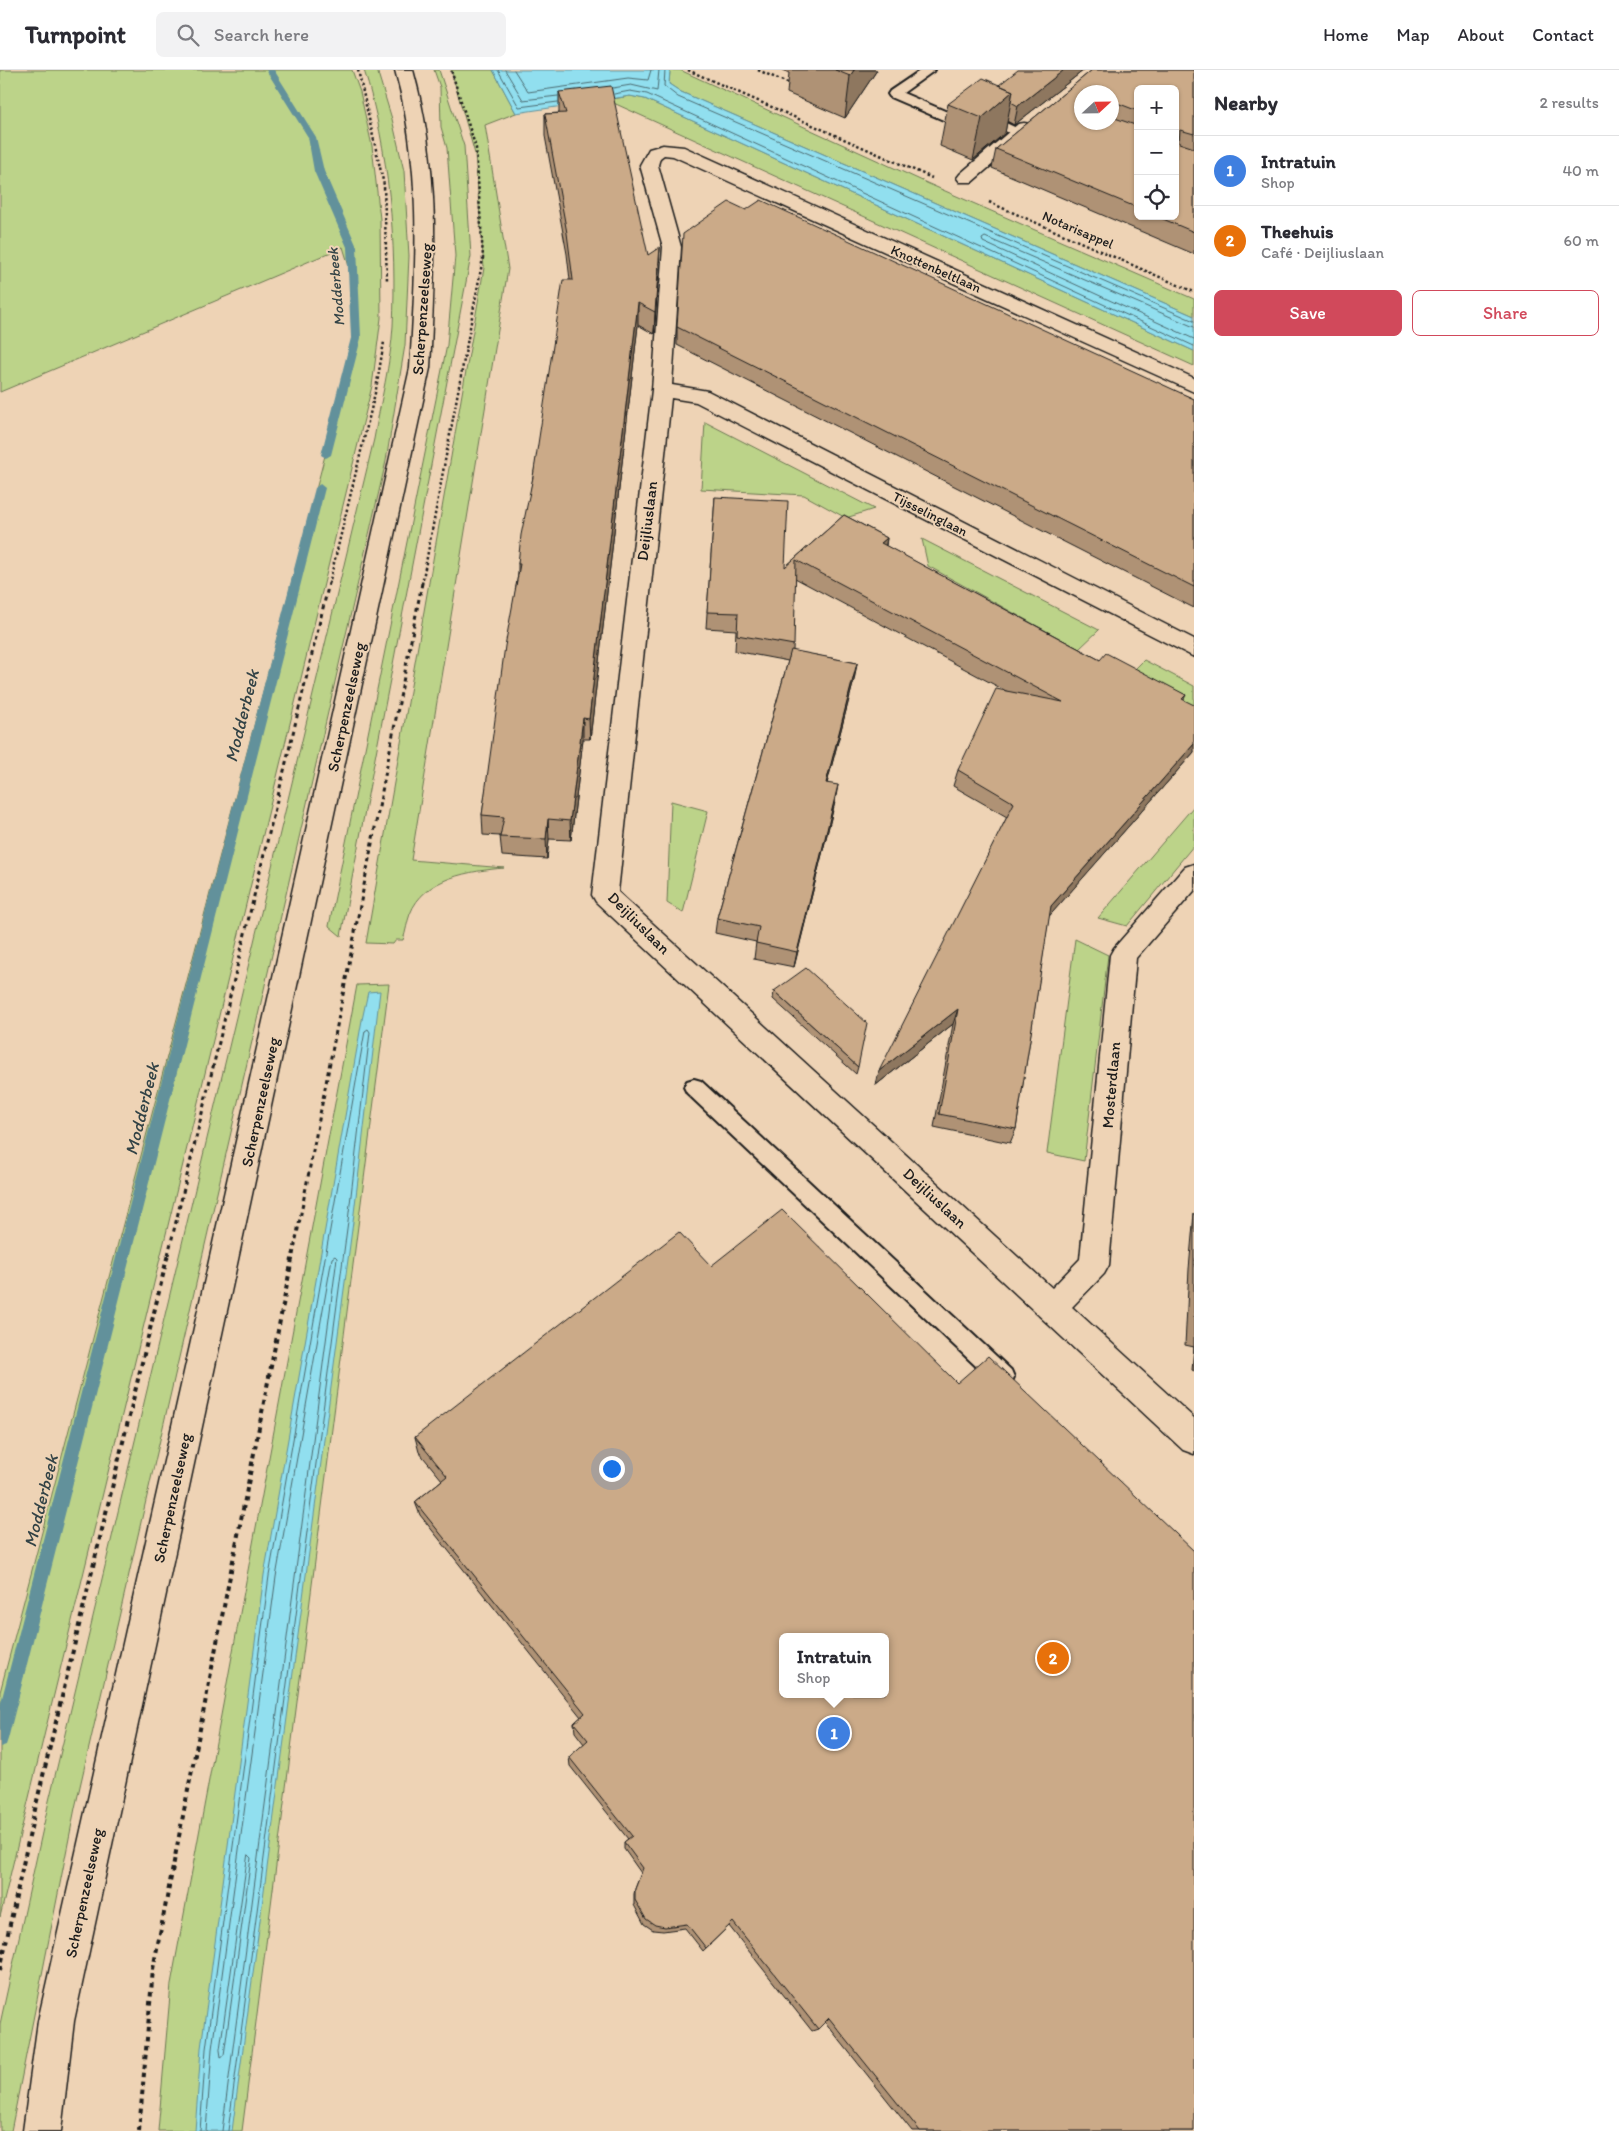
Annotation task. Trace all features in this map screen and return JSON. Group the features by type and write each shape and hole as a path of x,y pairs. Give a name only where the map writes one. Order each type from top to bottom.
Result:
{"street":[{"name":"Scherpenzeelseweg","path":"42,2131 56,2021 420,368 428,234 422,155 409,86 404,70"},
{"path":"966,178 1038,117"},
{"name":"Deijliuslaan","path":"678,151 666,149 657,151 650,158 649,165 672,247 662,390 605,894 1194,1439"},
{"name":"Knottenbeltlaan","path":"678,151 1194,386"},
{"name":"Tijsselinglaan","path":"662,390 701,396 1194,650"},
{"name":"Mosterdlaan","path":"1053,1307 1094,1265 1123,955 1194,874"}],"lane":[{"path":"929,70 894,94 953,118 981,98"},
{"path":"966,109 1018,132"},
{"path":"694,1087 1020,1393"}],"path":[{"path":"358,70 384,185 387,289"},
{"path":"139,2131 153,1969 347,979 484,258 476,148 451,70"},
{"path":"688,70 936,179"},
{"path":"758,70 792,85"},
{"name":"Notarisappel","path":"981,199 1194,292"},
{"path":"0,1970 36,1805 372,408 385,335"}],"green space":[{"path":"0,70 352,70 360,92 372,146 380,219 381,318 372,386 0,1917 0,1692 353,349 356,289 343,247 0,392"},
{"path":"364,70 377,70 392,119 404,171 409,256 405,345 386,461 75,1808 11,2131 0,2131 0,2024 49,1801 374,439 388,368 392,340 394,295 392,230 380,132"},
{"path":"434,70 439,70 464,146 471,256 341,936 329,926 447,345 455,256 447,148 441,127 440,87"},
{"path":"451,70 493,70 516,113 485,125 508,269 411,860 504,868 463,874 437,884 417,902 410,914 403,940 396,940 393,944 366,943 484,268 475,154"},
{"path":"670,70 680,70 929,184 1194,299 1194,316 681,92 669,84"},
{"path":"630,96 645,99 1194,351 1194,366 607,100"},
{"path":"705,422 874,509 846,518 804,495 701,489"},
{"path":"922,539 1099,630 1079,649 928,566"},
{"path":"1144,660 1194,686 1194,708 1130,674"},
{"path":"671,801 708,811 683,913 667,903"},
{"path":"1194,806 1194,845 1127,926 1098,918"},
{"path":"1075,939 1108,955 1084,1161 1047,1153"},
{"path":"389,984 242,2131 158,2131 171,1984 357,985"}],"water":[{"path":"493,70 670,70 669,84 681,92 1194,316 1194,351 645,99 630,96 516,113"},
{"path":"380,991 353,1222 232,2131 195,2131 201,2048 264,1575 362,1020 368,992"}],"building":[{"path":"835,70 854,70 850,76"},
{"path":"1018,70 1064,70 1018,106 1011,102 1013,91 999,85"},
{"path":"1092,70 1194,70 1194,134 1180,130 1179,143 1179,85 1134,85 1134,109 1119,104 1119,85 1074,85 1074,130 1119,130 1119,119 1134,125 1134,206 996,149"},
{"path":"983,78 1013,91 982,118 948,104"},
{"path":"611,86 648,255 660,247 655,312 638,303 589,719 583,718 570,821 548,819 546,839 500,837 504,817 482,815 505,646 520,564 518,564 521,535 533,477 563,280 573,280 567,233 545,114 566,113 559,92"},
{"path":"1179,143 1194,148 1194,232 1166,220 1179,220"},
{"path":"761,200 1194,399 1194,587 677,327 683,234 729,202 746,210"},
{"path":"715,497 788,501 785,567 844,515 887,538 881,543 1100,660 1106,653 1186,695 1182,699 1194,705 1194,744 1051,906 1016,1129 939,1114 958,1009 879,1071 1014,803 958,770 996,689 1063,702 796,560 794,645 737,635 738,613 707,612"},
{"path":"791,650 857,663 826,783 838,785 797,952 756,943 759,927 717,918"},
{"path":"806,968 867,1023 858,1067 774,991"},
{"path":"782,1210 957,1383 988,1356 1194,1551 1194,2131 920,2131 829,2018 818,2029 733,1922 706,1948 687,1924 665,1927 655,1925 646,1919 635,1900 635,1889 643,1868 624,1842 632,1836 569,1757 588,1740 574,1723 585,1713 415,1502 447,1476 415,1437 679,1232 711,1266"}],"waterway":[{"name":"Modderbeek","path":"270,70 312,137 319,171 352,247 356,338 326,455"},
{"name":"Modderbeek","path":"0,1739 320,488"}],"place":[{"name":"Theehuis","path":"1053,1658"},
{"name":"Intratuin","path":"834,1733"}]}
